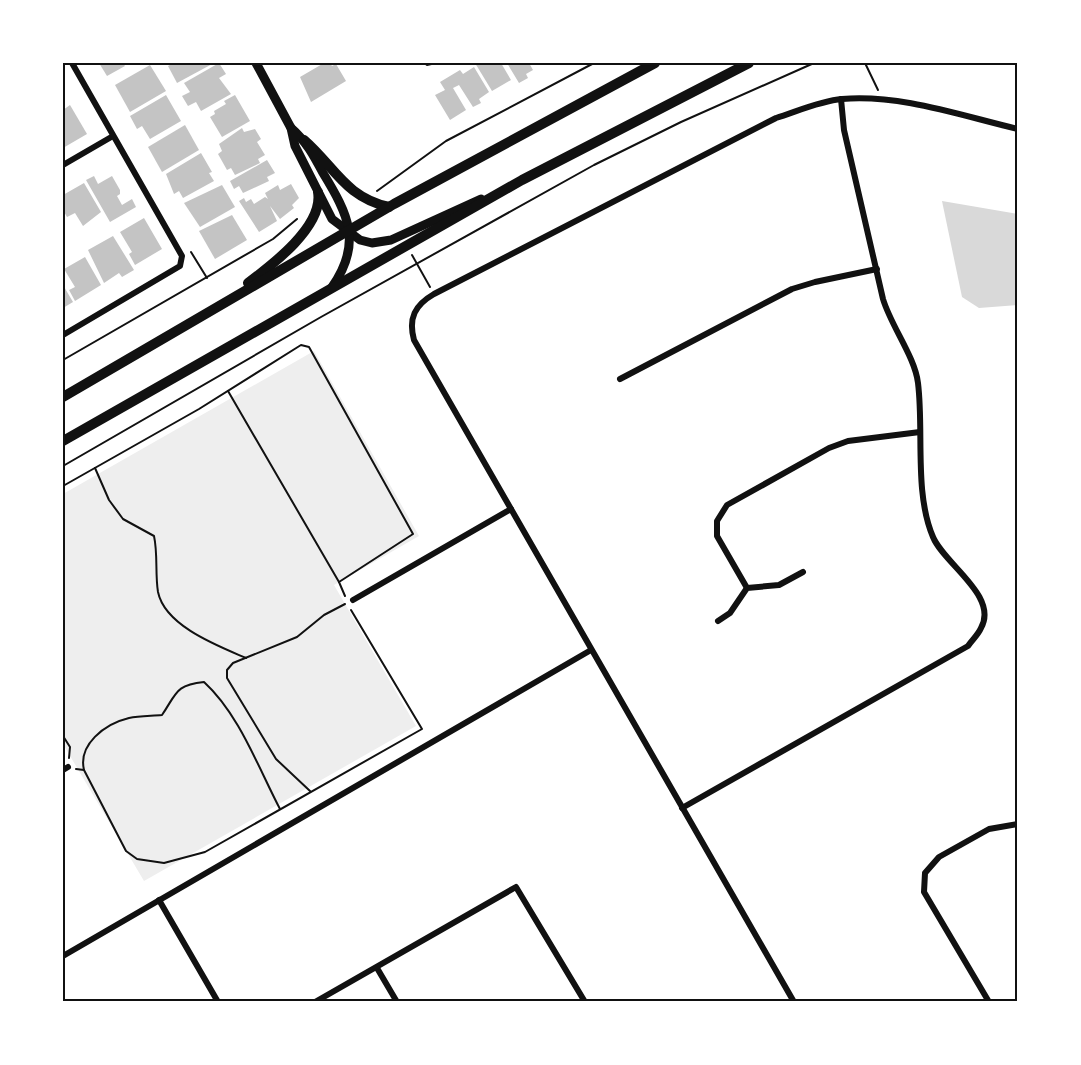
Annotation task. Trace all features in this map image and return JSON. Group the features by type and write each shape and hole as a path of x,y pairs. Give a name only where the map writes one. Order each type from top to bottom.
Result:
{"main road":[{"path":"63,396 213,311 348,230 655,63"},
{"path":"63,441 522,180 750,63"},
{"path":"304,140 351,190 364,199 389,207"},
{"path":"213,311 297,241 318,208 318,192"}],"street":[{"path":"63,335 180,266 182,256 72,63"},
{"path":"256,63 291,128 295,146 332,219 366,242 391,240 522,180"},
{"path":"682,808 968,646 983,626 984,603 970,582 943,555 933,537 925,508 918,381 890,322 844,130 840,99"},
{"path":"794,1002 414,340 411,329 412,316 418,305 434,294 776,118 840,99 883,100 1018,129"},
{"path":"291,128 304,140 346,210 347,260 332,287"},
{"path":"63,165 113,136"},
{"path":"620,379 792,289 877,269"},
{"path":"747,588 717,536 717,521 727,505 829,448 848,441 921,432"},
{"path":"350,601 511,509"},
{"path":"747,588 779,585 803,572"},
{"path":"718,621 730,613 747,588"},
{"path":"63,956 591,650"},
{"path":"989,1002 924,892 925,873 939,857 989,829 1018,824"},
{"path":"315,1002 516,887 585,1002"},
{"path":"159,900 218,1002"},
{"path":"376,968 397,1002"}],"path":[{"path":"424,63 427,65 436,63"},
{"path":"372,195 446,141 594,63"},
{"path":"63,466 594,165 681,122 814,63"},
{"path":"865,63 883,100"},
{"path":"63,360 273,239 298,218 302,221"},
{"path":"194,258 207,278"},
{"path":"417,264 434,294"},
{"path":"63,486 228,391 301,345 309,347 413,534 339,582"},
{"path":"228,391 422,729 205,852 164,863 137,859 126,851 84,771 81,759 87,744 111,726 128,718 162,715 174,691 190,683 204,682 216,692 245,740 280,809"},
{"path":"94,468 109,500 123,519 154,536 158,594 174,619 206,640 247,658"},
{"path":"310,791 276,759 227,678 227,670 233,663 297,637 324,615 350,601"},
{"path":"63,736 70,747 65,768 84,771"}],"shaded area":[{"path":"942,201 1018,214 1018,305 979,308 962,297"},
{"path":"314,351 419,536 334,585 416,726 144,881 63,744 63,494"}],"building":[{"path":"99,63 123,63 125,66 107,76"},
{"path":"174,63 214,63 177,83 168,66"},
{"path":"219,63 226,74 219,78 231,94 201,111 196,102 188,106 182,96 190,92 184,83"},
{"path":"324,63 330,63 332,66 336,64 346,81 311,102 300,77"},
{"path":"475,63 501,63 511,80 492,91"},
{"path":"507,63 529,63 533,70 526,74 528,78 519,83"},
{"path":"150,65 166,91 130,112 115,85"},
{"path":"474,67 489,92 479,99 481,103 473,107 459,85 453,88 466,110 450,120 435,95 445,90 440,82 460,70 463,74"},
{"path":"166,95 181,121 150,139 142,126 137,129 130,116"},
{"path":"235,95 250,121 222,137 210,117 215,114 214,111 226,104 224,101"},
{"path":"70,105 87,134 63,148 63,110"},
{"path":"185,125 199,150 162,172 148,147"},
{"path":"242,128 244,132 255,129 261,139 257,142 265,155 258,159 260,163 235,175 231,168 227,170 218,154 222,151 219,144"},
{"path":"201,153 212,172 209,173 214,181 183,198 179,191 174,194 166,174"},
{"path":"267,160 275,173 267,177 269,181 243,193 239,186 234,189 230,181"},
{"path":"94,176 98,184 112,176 120,190 117,196 122,205 132,199 136,207 110,222 86,180"},
{"path":"84,183 101,212 83,226 75,213 67,217 63,210 63,195"},
{"path":"291,184 299,198 292,205 294,208 280,219 270,206 277,221 259,232 239,201 244,198 246,202 251,199 254,204 265,197 268,199 265,193 278,185 280,190"},
{"path":"222,185 235,207 200,227 184,203"},
{"path":"232,215 247,240 215,259 199,231"},
{"path":"144,218 162,249 135,265 129,254 132,252 120,232"},
{"path":"113,236 134,270 122,277 119,273 104,283 88,250"},
{"path":"85,257 101,285 75,301 69,290 75,287 64,269"},
{"path":"63,285 73,302 63,308"}]}
